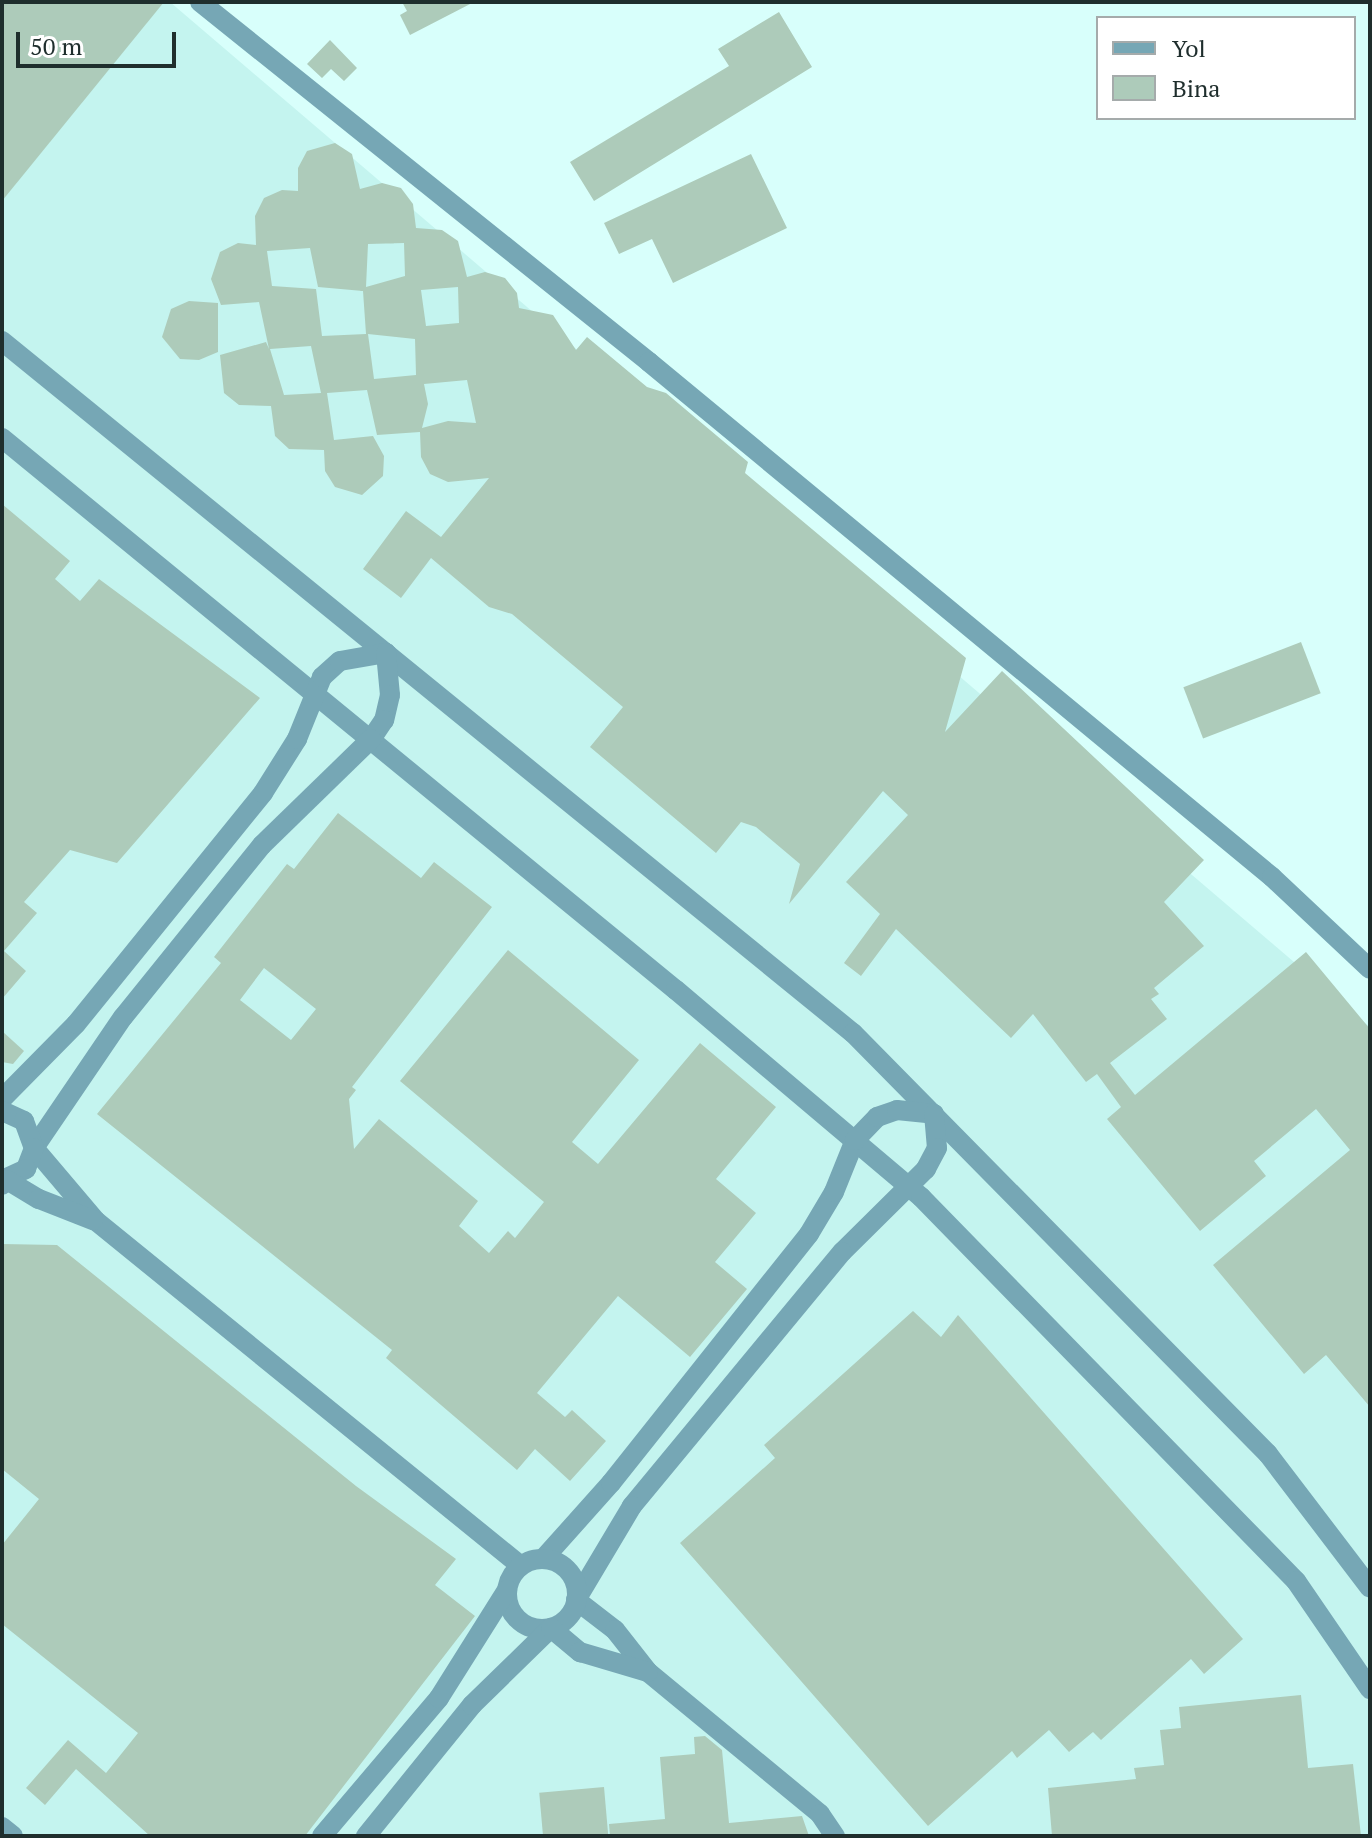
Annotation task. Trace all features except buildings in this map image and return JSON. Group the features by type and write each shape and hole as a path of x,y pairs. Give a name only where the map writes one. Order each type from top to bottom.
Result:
{"street":[{"path":"200,2 893,564 1272,877 1370,969"},
{"path":"2,341 853,1033 1268,1454 1370,1588"},
{"path":"2,438 313,691 911,1188 1296,1581 1370,1689"},
{"path":"2,1099 76,1024 263,793 297,739 313,691 340,661 386,653"},
{"path":"4,1182 26,1169 34,1148 123,1017 262,845 371,739 384,720 390,695 386,653"},
{"path":"329,1834 439,1698 521,1566 544,1558 611,1483 809,1234 834,1192 855,1140 877,1117 897,1110 934,1114"},
{"path":"2,1111 24,1121 34,1148 96,1221 521,1566"},
{"path":"366,1836 472,1705 551,1628 562,1623 632,1506 842,1252 911,1188 937,1148 934,1114"},
{"path":"4,1182 96,1221"},
{"path":"544,1558 570,1573 576,1600 615,1630 648,1672 820,1814 835,1836"},
{"path":"507,1590 519,1621 551,1628 580,1652 648,1672"},
{"path":"2,1827 13,1836"}],"shaded area":[{"path":"2,2 170,2 1370,1027 1370,1836 2,1836"}]}
